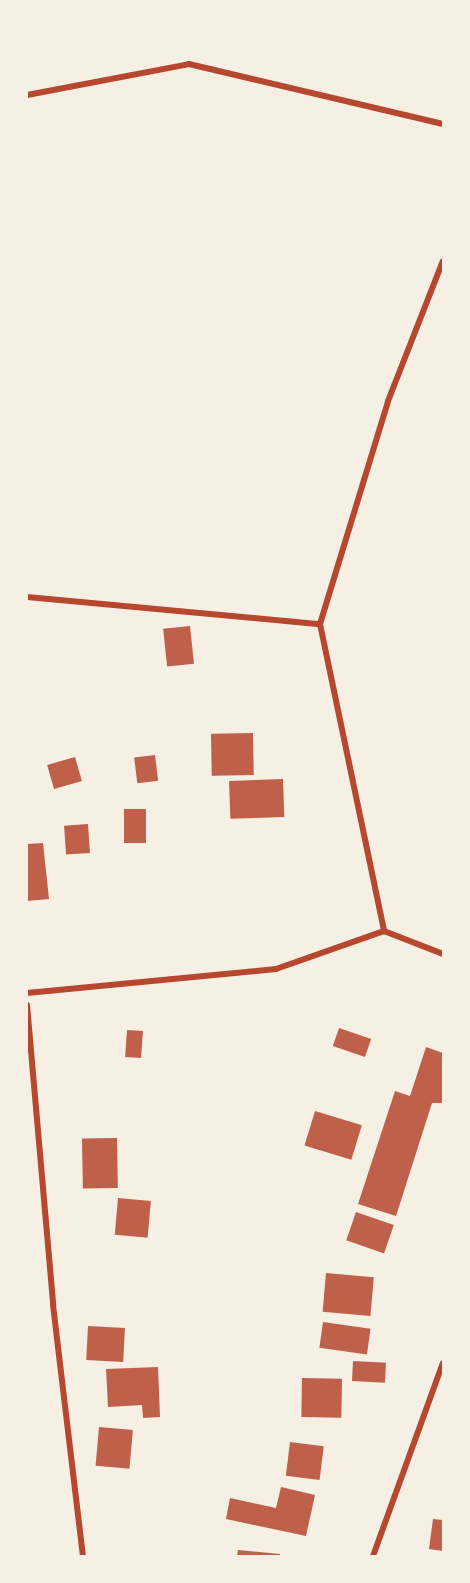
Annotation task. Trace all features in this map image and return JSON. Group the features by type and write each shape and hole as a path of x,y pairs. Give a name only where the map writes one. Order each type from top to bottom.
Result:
{"street":[{"path":"27,95 189,64 443,124"},
{"path":"384,931 320,624 388,401 443,261"},
{"path":"27,597 320,624"},
{"path":"27,993 276,969 384,931 443,954"},
{"path":"27,1005 53,1305 82,1556"},
{"path":"373,1556 443,1363"}],"building":[{"path":"190,626 194,664 167,667 163,629"},
{"path":"253,733 254,775 212,776 211,734"},
{"path":"155,755 158,781 137,783 134,758"},
{"path":"75,757 82,781 54,789 47,765"},
{"path":"283,779 284,817 230,819 229,781"},
{"path":"124,809 146,809 146,843 124,843"},
{"path":"88,824 90,853 66,855 64,826"},
{"path":"43,843 49,899 27,901 27,844"},
{"path":"339,1028 371,1039 365,1057 333,1046"},
{"path":"127,1030 143,1031 141,1058 125,1057"},
{"path":"426,1047 443,1053 443,1103 432,1103 396,1216 358,1204 395,1091 410,1096"},
{"path":"315,1111 362,1125 351,1160 304,1145"},
{"path":"117,1138 118,1188 83,1189 82,1139"},
{"path":"118,1198 151,1201 148,1238 115,1235"},
{"path":"356,1212 394,1225 384,1253 346,1240"},
{"path":"326,1273 374,1277 370,1316 323,1312"},
{"path":"323,1322 371,1329 367,1354 319,1348"},
{"path":"88,1326 125,1328 123,1362 86,1360"},
{"path":"353,1361 386,1363 385,1383 352,1381"},
{"path":"158,1367 160,1417 143,1418 142,1405 108,1407 106,1369"},
{"path":"302,1378 342,1379 341,1418 301,1417"},
{"path":"99,1427 133,1430 129,1469 96,1466"},
{"path":"290,1442 324,1446 320,1480 286,1476"},
{"path":"281,1487 315,1495 306,1536 226,1519 230,1498 276,1508"},
{"path":"433,1519 443,1520 443,1551 429,1549"},
{"path":"238,1550 280,1554 280,1556 237,1556"}]}
